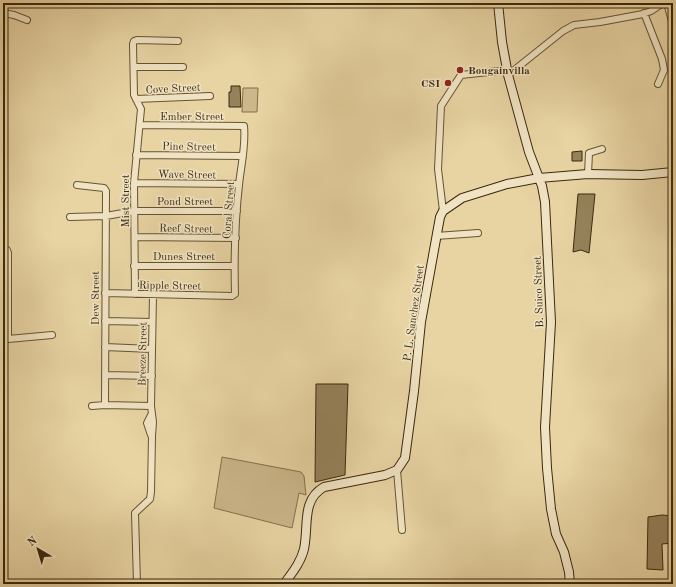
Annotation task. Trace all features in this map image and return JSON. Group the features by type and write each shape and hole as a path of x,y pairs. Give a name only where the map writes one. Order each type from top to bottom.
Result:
{"street":[{"name":"B. Suico Street","path":"498,3 502,42 508,73 529,152 539,178 545,202 551,322 545,427 547,468 551,509 556,534 567,562 570,584"},
{"path":"443,211 438,169 441,106 461,75 508,73 563,31 574,25 600,22 644,13 652,11 663,3"},
{"path":"667,3 673,25"},
{"path":"3,12 27,20"},
{"path":"644,13 662,59 664,70 658,84"},
{"path":"136,100 134,41 178,40"},
{"path":"134,67 183,67"},
{"name":"Cove Street","path":"136,100 210,96"},
{"name":"Mist Street","path":"135,294 134,183 141,109 136,100"},
{"name":"Ember Street","path":"140,125 244,126"},
{"name":"Coral Street","path":"234,295 237,211 244,150 244,126"},
{"path":"588,174 589,152 602,149"},
{"name":"Pine Street","path":"136,155 243,156"},
{"path":"443,211 453,202 473,194 506,184 539,178 588,174 642,175 673,172"},
{"name":"Wave Street","path":"134,183 239,184"},
{"name":"Dew Street","path":"77,185 104,188 106,191 105,405"},
{"name":"Pond Street","path":"70,217 106,216 134,211 237,211"},
{"name":"P. L. Sanchez Street","path":"397,470 403,462 407,451 421,322 436,236 440,217 443,211"},
{"path":"436,236 478,233"},
{"name":"Reef Street","path":"135,237 236,238"},
{"path":"3,248 7,250 8,253 8,340 52,335"},
{"name":"Dunes Street","path":"134,266 234,266"},
{"name":"Ripple Street","path":"106,293 153,295 234,295"},
{"name":"Breeze Street","path":"137,584 135,513 150,500 152,436 147,423 151,414 153,295"},
{"path":"105,321 152,322"},
{"path":"105,347 152,349"},
{"path":"105,375 152,376"},
{"path":"92,406 151,406"},
{"path":"284,584 298,564 304,550 308,508 312,496 315,492 324,487 385,475 397,470 402,530"}],"shaded area":[{"path":"243,88 258,88 257,112 242,112"},
{"path":"222,457 301,472 304,476 306,495 299,493 292,528 214,508"}],"building":[{"path":"231,86 240,86 241,107 229,107 229,92 231,92"},
{"path":"582,151 582,161 572,161 572,152"},
{"path":"578,194 595,194 589,253 581,250 573,252"},
{"path":"316,384 348,384 345,475 315,482"},
{"path":"662,515 673,516 673,543 662,544 663,570 647,569 648,517"}],"place":[{"name":"Bougainvilla","path":"460,70"},
{"name":"CSI","path":"448,83"}]}
